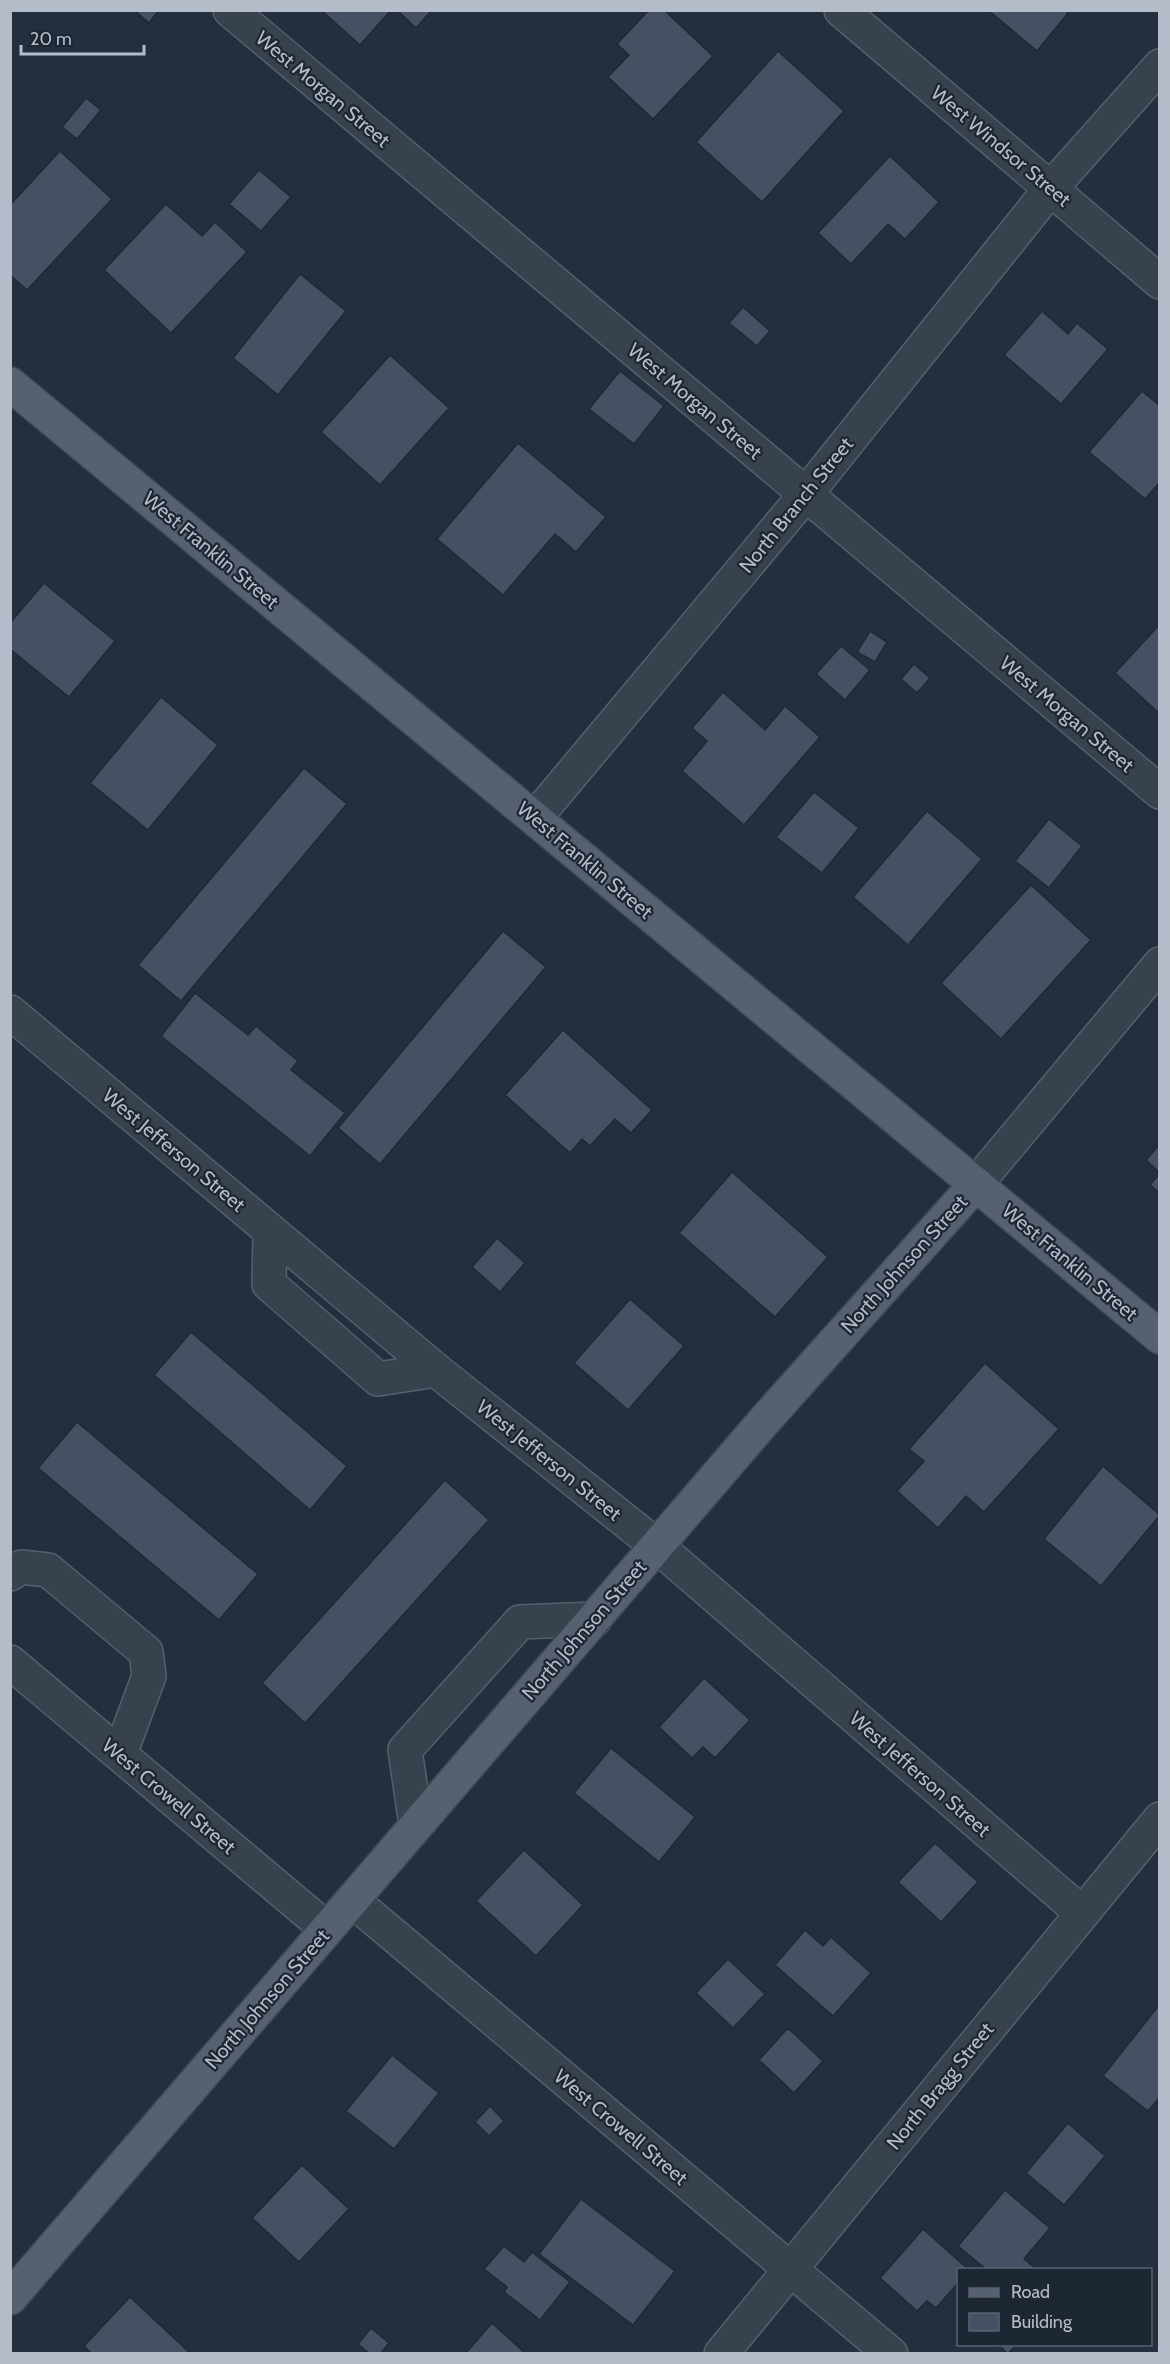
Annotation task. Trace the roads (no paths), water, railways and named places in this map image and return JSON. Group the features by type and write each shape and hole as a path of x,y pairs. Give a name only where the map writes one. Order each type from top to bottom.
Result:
{"main road":[{"name":"West Franklin Street","path":"10,384 1160,1337"},
{"name":"North Johnson Street","path":"10,2298 765,1420 976,1184"}],"street":[{"name":"West Morgan Street","path":"230,10 1160,792"},
{"name":"West Windsor Street","path":"841,10 1160,282"},
{"name":"North Branch Street","path":"535,819 806,494 1051,188 1160,66"},
{"name":"North Johnson Street","path":"976,1184 1160,964"},
{"name":"West Jefferson Street","path":"10,1012 436,1370 657,1546 1082,1913"},
{"path":"270,1231 269,1284 378,1379 436,1370"},
{"path":"10,1574 21,1567 48,1570 146,1652 149,1676 120,1754"},
{"path":"416,1825 405,1750 520,1622 595,1619"},
{"name":"West Crowell Street","path":"10,1662 327,1929"},
{"name":"North Bragg Street","path":"721,2354 1160,1819"},
{"name":"West Crowell Street","path":"352,1900 891,2354"}]}
